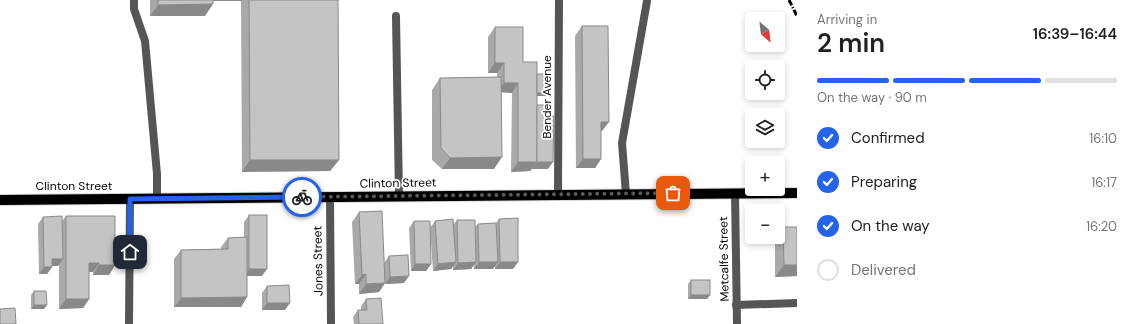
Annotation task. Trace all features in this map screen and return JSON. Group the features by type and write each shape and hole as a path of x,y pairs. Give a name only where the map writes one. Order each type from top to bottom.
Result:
{"main road":[{"name":"Clinton Street","path":"0,200 797,193"}],"street":[{"path":"134,0 134,9 144,41 157,174 157,198"},
{"name":"Bender Avenue","path":"558,195 560,0"},
{"path":"626,194 622,143 648,1"},
{"path":"396,16 398,196"},
{"name":"Metcalfe Street","path":"735,193 737,324"},
{"name":"Jones Street","path":"330,197 331,324"},
{"path":"130,199 130,324"},
{"path":"736,305 797,302"}],"building":[{"path":"158,0 213,0 213,4 158,5"},
{"path":"249,0 338,0 339,160 250,160"},
{"path":"582,26 608,26 609,122 601,122 601,159 583,159"},
{"path":"495,27 523,27 523,62 537,62 537,162 518,162 518,83 504,83 504,63 495,63"},
{"path":"537,74 551,74 550,93 537,93"},
{"path":"501,77 502,157 450,158 441,148 440,78"},
{"path":"537,105 549,105 549,116 554,116 553,162 537,162"},
{"path":"382,211 385,283 366,284 366,274 362,275 359,212"},
{"path":"249,215 267,215 267,269 249,269"},
{"path":"62,216 63,259 52,259 52,267 44,267 43,217"},
{"path":"66,216 115,216 115,265 99,265 99,263 89,263 89,299 66,299"},
{"path":"518,218 518,262 500,262 499,219"},
{"path":"453,219 456,262 438,264 435,221"},
{"path":"457,220 475,220 476,262 458,263"},
{"path":"414,221 430,221 431,264 415,264"},
{"path":"496,223 498,262 479,262 478,224"},
{"path":"785,227 797,227 797,265 784,265"},
{"path":"247,237 247,297 181,298 181,250 228,249 228,238"},
{"path":"408,255 409,276 390,277 389,256"},
{"path":"691,280 710,280 710,295 691,295"},
{"path":"289,285 290,303 267,303 267,286"},
{"path":"34,291 46,291 47,305 34,305"},
{"path":"381,298 383,324 359,324 358,310 367,310 366,299"},
{"path":"15,308 16,324 0,324 0,309"}],"railway":[{"path":"789,0 797,16"}],"way so far":[{"path":"302,197 673,193"}],"route":[{"path":"130,252 130,199 302,197"}]}
